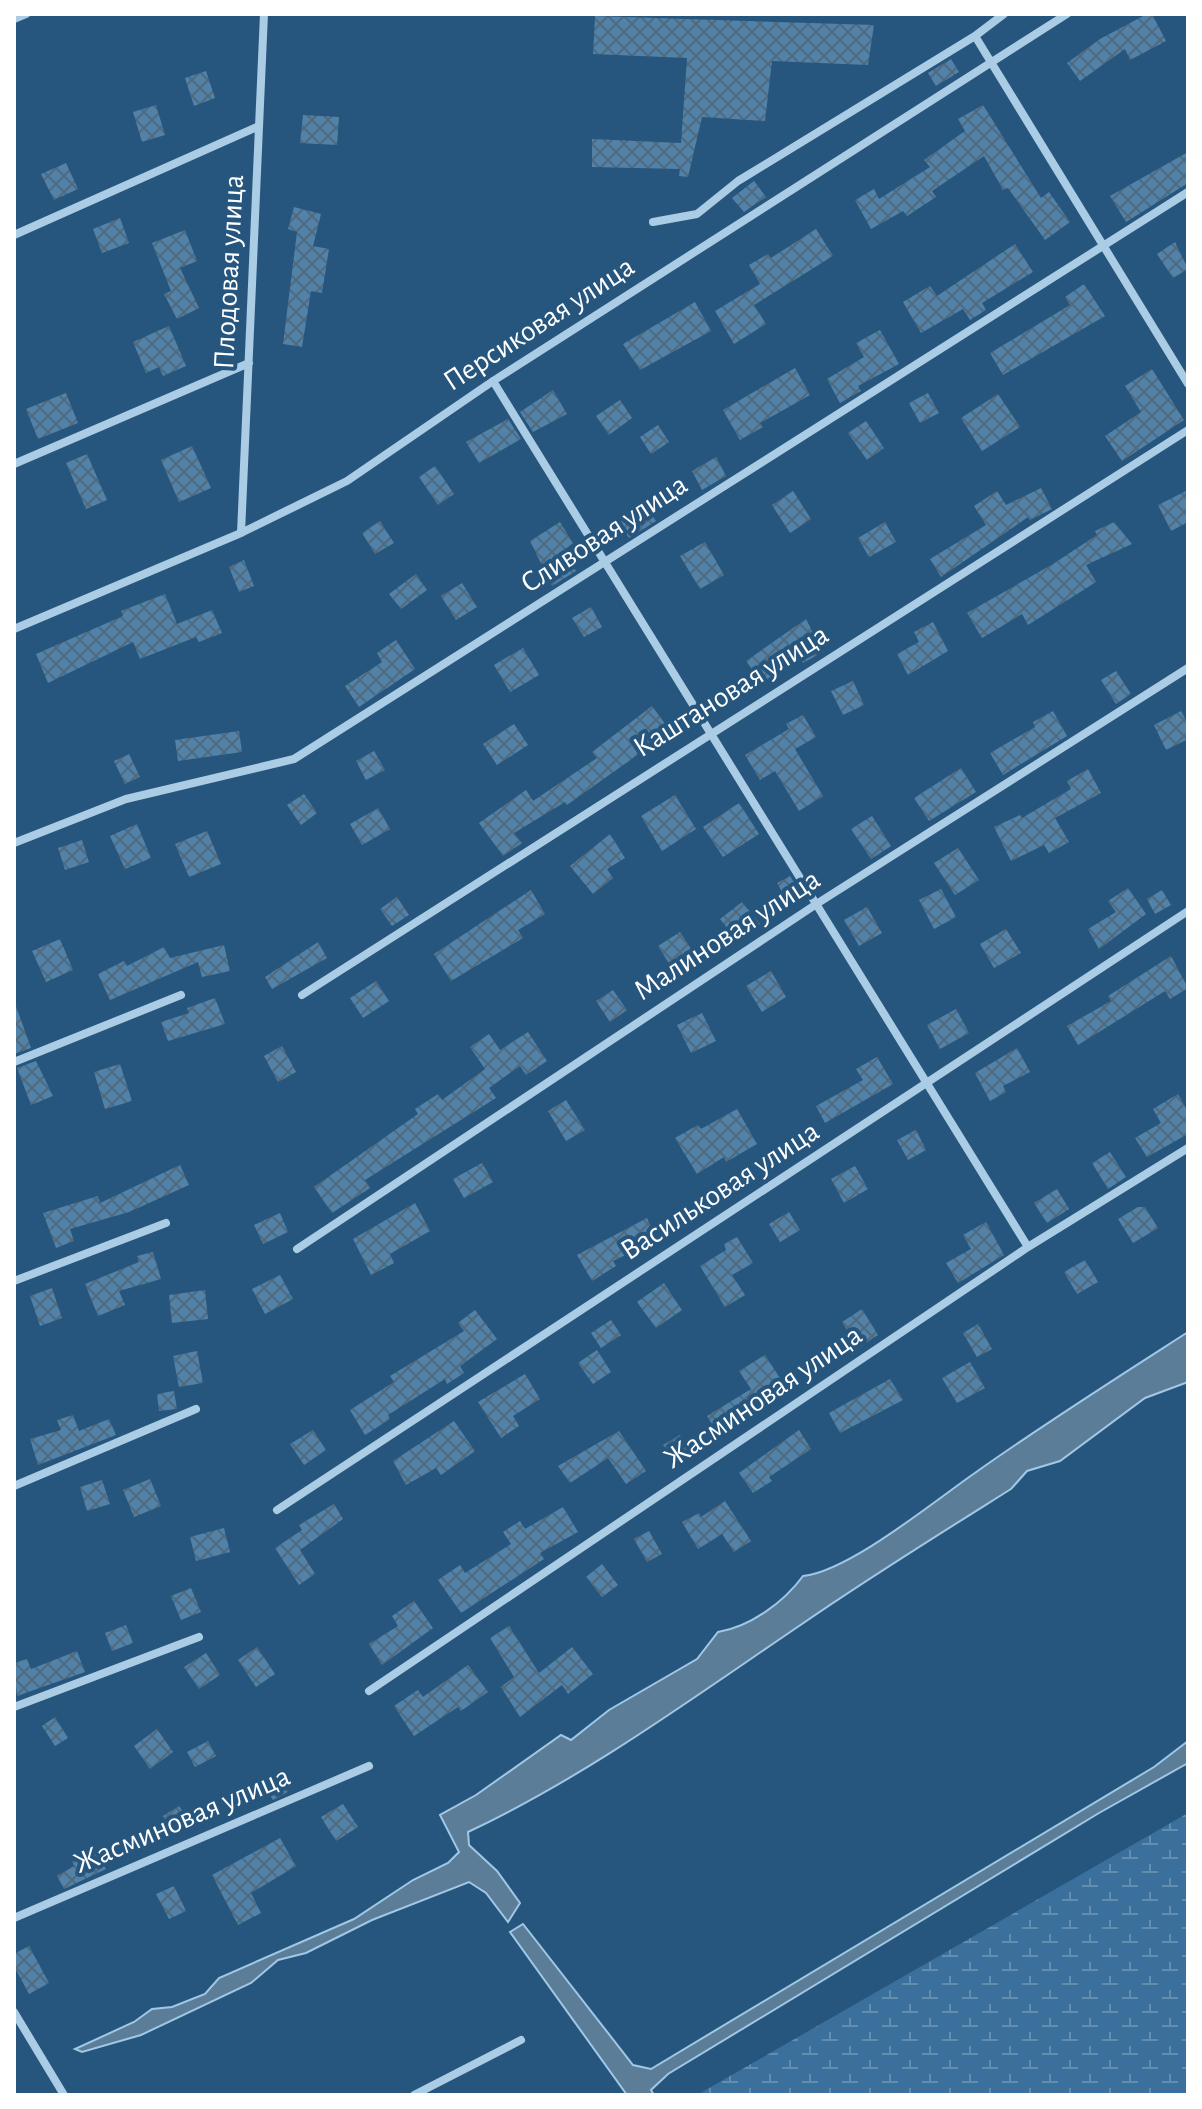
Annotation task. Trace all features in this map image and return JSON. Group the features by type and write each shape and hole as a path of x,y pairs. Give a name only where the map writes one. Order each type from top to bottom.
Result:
{"street":[{"path":"14,19 26,14"},
{"name":"Плодовая улица","path":"241,533 264,14"},
{"path":"653,222 697,214 738,181 975,36 1004,14"},
{"name":"Персиковая улица","path":"14,629 241,533 347,481 493,381 1067,14"},
{"path":"975,36 1101,247 1188,384"},
{"path":"14,235 259,126"},
{"name":"Сливовая улица","path":"14,843 126,799 294,759 1188,192"},
{"path":"14,464 249,363"},
{"path":"493,381 1028,1247"},
{"name":"Каштановая улица","path":"302,995 711,731 1188,430"},
{"name":"Малиновая улица","path":"297,1249 818,903 1188,668"},
{"name":"Васильковая улица","path":"277,1510 1188,911"},
{"path":"14,1062 181,995"},
{"name":"Жасминовая улица","path":"369,1691 1028,1247 1188,1148"},
{"path":"14,1281 166,1223"},
{"path":"14,1486 196,1409"},
{"path":"14,1707 199,1637"},
{"name":"Жасминовая улица","path":"14,1918 369,1766"},
{"path":"14,2012 64,2095"},
{"path":"414,2095 521,2040"}],"green space":[{"path":"1188,1813 1188,2095 697,2095"}],"shaded area":[{"path":"1188,1332 1188,1382 1145,1398 1060,1461 1027,1471 1011,1489 854,1589 639,1734 555,1786 468,1832 469,1845 497,1871 520,1903 508,1922 486,1893 469,1882 372,1920 306,1953 278,1960 251,1983 141,2035 82,2052 75,2049 134,2022 152,2009 172,2007 205,1994 219,1978 354,1919 413,1880 448,1863 459,1852 440,1815 476,1795 561,1735 571,1740 609,1710 697,1659 718,1632 742,1625 765,1612 803,1576 822,1571 868,1548 1030,1435"},
{"path":"1188,1741 1188,1763 1099,1813 668,2074 651,2090 654,2095 627,2095 510,1932 523,1924 633,2065 651,2069 1154,1767"}],"building":[{"path":"1152,14 1166,41 1130,60 1125,49 1080,81 1067,63 1100,39"},
{"path":"595,16 874,25 868,65 772,61 765,121 702,117 688,177 679,176 680,169 592,167 592,139 681,143 687,58 593,54"},
{"path":"951,59 959,72 936,86 928,73"},
{"path":"206,71 215,98 194,106 185,78"},
{"path":"156,105 165,135 142,142 133,112"},
{"path":"983,105 1041,198 1049,192 1070,222 1045,240 1008,188 1003,190 984,156 932,191 936,197 907,216 903,211 871,229 855,200 874,189 879,199 930,167 924,160 965,131 958,119"},
{"path":"303,115 339,117 337,145 300,143"},
{"path":"1188,152 1188,183 1126,222 1110,196"},
{"path":"66,163 78,189 54,200 41,174"},
{"path":"754,181 766,197 744,212 732,198"},
{"path":"294,207 321,214 313,246 329,249 322,293 311,291 302,347 283,344 297,232 288,229"},
{"path":"120,218 129,243 102,253 93,229"},
{"path":"816,229 833,256 754,305 766,324 734,344 715,311 760,284 749,265 768,254 771,258"},
{"path":"185,230 197,261 180,268 199,308 177,319 164,294 171,291 152,243"},
{"path":"1175,242 1188,269 1173,278 1157,254"},
{"path":"1015,244 1033,272 982,303 986,310 970,320 963,309 921,333 903,302 930,286 937,296"},
{"path":"1084,284 1105,316 1003,375 990,353 1070,305 1065,297"},
{"path":"695,302 711,331 640,370 623,344"},
{"path":"169,326 186,366 163,376 159,367 146,373 133,342"},
{"path":"880,330 899,364 858,386 861,391 840,403 827,379 864,357 856,343"},
{"path":"795,368 810,395 760,423 763,427 740,440 723,410"},
{"path":"1152,369 1184,420 1122,461 1105,436 1141,412 1125,386"},
{"path":"553,390 567,414 533,432 520,412"},
{"path":"66,393 78,423 38,439 26,409"},
{"path":"928,393 939,413 920,423 909,403"},
{"path":"998,394 1020,427 982,451 961,418"},
{"path":"620,400 632,418 609,435 596,416"},
{"path":"508,419 521,439 479,463 466,442"},
{"path":"866,421 884,448 867,460 848,433"},
{"path":"658,425 669,442 651,454 640,437"},
{"path":"192,446 211,488 179,502 161,460"},
{"path":"87,454 107,500 86,509 66,463"},
{"path":"716,457 726,476 702,490 692,471"},
{"path":"435,466 454,494 438,505 419,477"},
{"path":"1041,488 1052,509 1030,520 1028,517 941,577 930,559 986,525 974,506 997,491 1006,505"},
{"path":"1188,490 1188,522 1171,531 1158,505"},
{"path":"793,491 811,519 790,533 772,505"},
{"path":"645,505 656,521 629,538 619,523"},
{"path":"380,521 394,543 375,554 362,533"},
{"path":"560,522 573,543 563,551 576,571 552,586 530,541"},
{"path":"885,522 896,542 869,557 858,538"},
{"path":"1114,522 1132,544 1086,565 1096,582 1028,625 1022,614 982,638 967,613 1053,564 1097,535 1095,531"},
{"path":"705,542 724,575 700,589 680,556"},
{"path":"244,560 254,586 239,592 229,567"},
{"path":"416,574 427,590 401,609 389,594"},
{"path":"462,583 477,607 456,620 441,596"},
{"path":"165,594 177,624 212,610 222,633 199,642 196,637 140,659 133,642 48,683 36,654 123,616 121,611"},
{"path":"591,607 602,627 584,637 572,618"},
{"path":"806,619 823,652 803,663 799,656 762,683 746,661"},
{"path":"933,622 948,651 908,675 897,654 919,642 914,632"},
{"path":"396,640 415,669 359,707 345,686 382,662 377,653"},
{"path":"523,648 539,675 510,692 494,665"},
{"path":"1116,671 1131,694 1116,704 1101,680"},
{"path":"853,681 864,705 843,715 831,691"},
{"path":"652,706 674,736 654,751 650,746 567,805 565,802 514,833 522,843 503,856 479,823 526,790 533,801 597,758 592,752"},
{"path":"1053,711 1067,736 1003,775 990,753 1035,727 1033,722"},
{"path":"1181,711 1188,724 1188,739 1166,750 1154,725"},
{"path":"803,715 816,737 795,749 823,796 799,811 775,771 760,780 745,755 789,729 786,724"},
{"path":"514,724 528,745 497,765 483,744"},
{"path":"239,731 242,752 178,761 175,740"},
{"path":"374,751 385,770 366,780 356,761"},
{"path":"129,754 140,777 125,784 114,761"},
{"path":"961,768 976,792 929,821 914,798"},
{"path":"1088,769 1101,793 1055,818 1069,842 1049,853 1044,845 1011,861 994,827 1020,815 1022,818 1071,789 1067,781"},
{"path":"304,794 317,813 301,825 287,805"},
{"path":"675,795 696,829 662,851 641,816"},
{"path":"739,803 759,834 723,857 703,827"},
{"path":"378,808 390,829 362,845 350,824"},
{"path":"872,816 891,846 871,859 851,829"},
{"path":"137,824 151,858 125,869 110,836"},
{"path":"207,831 221,864 189,877 175,844"},
{"path":"610,834 625,858 607,869 613,878 593,894 570,866"},
{"path":"82,840 89,862 65,870 58,848"},
{"path":"958,848 979,880 955,895 934,863"},
{"path":"790,876 804,898 790,906 777,883"},
{"path":"1128,888 1146,914 1099,949 1088,929 1116,912 1108,901"},
{"path":"941,889 956,917 934,929 919,900"},
{"path":"531,890 545,914 518,930 523,938 451,981 434,954"},
{"path":"1162,890 1171,905 1155,914 1147,899"},
{"path":"397,897 409,915 392,926 380,909"},
{"path":"742,902 760,924 739,942 720,919"},
{"path":"867,907 882,933 859,946 844,920"},
{"path":"1006,929 1021,953 994,968 980,944"},
{"path":"680,932 698,959 675,973 658,946"},
{"path":"60,939 73,970 46,982 32,951"},
{"path":"318,942 327,958 272,989 265,977"},
{"path":"224,945 230,971 202,977 198,962 110,1000 98,974 124,961 127,966 164,947 170,958"},
{"path":"1171,956 1188,988 1170,999 1165,991 1078,1045 1067,1026 1111,1001 1108,996"},
{"path":"771,971 786,997 762,1012 746,986"},
{"path":"376,981 389,1001 363,1018 350,998"},
{"path":"613,990 627,1010 610,1022 596,1001"},
{"path":"215,998 225,1024 168,1041 161,1022 189,1013 187,1008"},
{"path":"14,1007 31,1048 14,1054"},
{"path":"956,1009 969,1033 940,1049 927,1025"},
{"path":"702,1013 716,1041 691,1053 677,1025"},
{"path":"528,1032 547,1061 526,1075 520,1066 489,1088 496,1098 365,1180 370,1188 332,1213 314,1187 418,1114 415,1109 438,1094 442,1100 485,1069 470,1047 489,1034 500,1050"},
{"path":"282,1046 296,1072 278,1082 264,1056"},
{"path":"1017,1048 1030,1072 1003,1086 1006,1092 990,1101 975,1073"},
{"path":"877,1057 893,1084 825,1123 816,1106 863,1080 856,1069"},
{"path":"36,1061 53,1096 31,1105 17,1068"},
{"path":"120,1064 132,1101 105,1109 94,1072"},
{"path":"1178,1094 1188,1112 1188,1134 1147,1157 1135,1138 1161,1123 1153,1109"},
{"path":"566,1100 585,1130 566,1141 548,1111"},
{"path":"737,1109 757,1144 726,1162 724,1157 697,1174 675,1138 698,1125 701,1129"},
{"path":"916,1130 926,1150 908,1160 897,1140"},
{"path":"1110,1152 1126,1177 1108,1189 1092,1163"},
{"path":"482,1163 493,1182 464,1198 453,1179"},
{"path":"180,1165 189,1185 129,1212 70,1229 74,1241 56,1248 43,1213 98,1196 100,1203"},
{"path":"855,1166 868,1189 844,1203 831,1179"},
{"path":"1057,1189 1069,1209 1047,1223 1034,1203"},
{"path":"415,1203 430,1231 390,1254 394,1263 371,1275 353,1239"},
{"path":"1138,1207 1145,1207 1158,1228 1133,1243 1118,1219"},
{"path":"789,1212 800,1230 780,1242 769,1224"},
{"path":"280,1213 288,1232 263,1244 254,1225"},
{"path":"647,1218 657,1240 613,1261 616,1266 592,1281 577,1255"},
{"path":"986,1222 1004,1255 958,1283 946,1263 971,1249 963,1235"},
{"path":"737,1237 753,1263 732,1275 745,1295 725,1307 700,1266 726,1250 724,1244"},
{"path":"153,1252 161,1279 119,1291 125,1305 98,1316 85,1284 139,1262 137,1256"},
{"path":"1085,1260 1098,1282 1077,1294 1064,1272"},
{"path":"280,1275 293,1299 265,1314 252,1289"},
{"path":"664,1283 682,1310 656,1328 637,1302"},
{"path":"52,1288 62,1318 40,1326 30,1296"},
{"path":"205,1290 208,1319 172,1323 169,1295"},
{"path":"862,1309 878,1335 858,1348 842,1322"},
{"path":"475,1310 497,1339 460,1366 464,1373 447,1384 445,1379 388,1415 390,1419 365,1435 350,1410 394,1382 390,1376 464,1331 458,1323"},
{"path":"611,1320 621,1335 601,1348 591,1333"},
{"path":"978,1324 992,1349 977,1357 963,1333"},
{"path":"597,1350 611,1372 593,1384 578,1363"},
{"path":"197,1351 203,1383 179,1387 173,1356"},
{"path":"765,1355 789,1392 719,1436 707,1416 751,1389 739,1371"},
{"path":"970,1362 985,1388 957,1403 942,1378"},
{"path":"525,1374 540,1399 513,1416 519,1426 501,1438 478,1402"},
{"path":"890,1379 903,1400 840,1433 829,1413"},
{"path":"174,1391 177,1409 159,1411 157,1394"},
{"path":"73,1415 79,1431 109,1419 116,1435 38,1465 30,1439 61,1430 57,1420"},
{"path":"454,1421 475,1451 441,1475 436,1468 406,1485 393,1461"},
{"path":"313,1430 326,1450 304,1465 290,1444"},
{"path":"799,1430 811,1449 769,1477 772,1481 753,1493 739,1473"},
{"path":"619,1431 646,1471 626,1484 608,1458 570,1483 558,1466"},
{"path":"680,1435 693,1455 676,1465 663,1445"},
{"path":"150,1479 161,1506 134,1517 123,1490"},
{"path":"102,1480 110,1504 87,1511 80,1487"},
{"path":"725,1501 751,1541 734,1552 722,1534 698,1549 682,1522 699,1513 701,1517"},
{"path":"334,1504 343,1519 300,1550 315,1574 299,1585 275,1548 302,1530 299,1525"},
{"path":"563,1507 578,1532 540,1553 544,1559 461,1613 438,1580 460,1565 465,1573 511,1544 503,1532 520,1521 525,1529"},
{"path":"224,1528 230,1552 196,1561 190,1537"},
{"path":"649,1531 662,1554 647,1562 634,1539"},
{"path":"602,1564 618,1585 602,1597 586,1577"},
{"path":"191,1588 201,1612 181,1620 171,1596"},
{"path":"414,1601 433,1628 382,1665 369,1644 398,1626 392,1616"},
{"path":"126,1625 133,1643 112,1651 105,1633"},
{"path":"509,1626 539,1673 572,1647 593,1674 568,1694 562,1685 520,1717 501,1687 514,1677 490,1638"},
{"path":"257,1647 275,1674 256,1687 238,1660"},
{"path":"77,1651 85,1672 17,1696 14,1663 27,1659 31,1669"},
{"path":"206,1653 220,1675 199,1689 184,1667"},
{"path":"468,1665 488,1692 461,1711 458,1707 414,1736 394,1706 418,1690 423,1697"},
{"path":"55,1717 68,1738 55,1746 42,1726"},
{"path":"157,1729 173,1752 150,1769 134,1746"},
{"path":"208,1741 216,1756 195,1767 187,1752"},
{"path":"278,1777 288,1792 273,1800 264,1786"},
{"path":"343,1804 358,1827 336,1841 321,1817"},
{"path":"179,1806 192,1825 175,1835 163,1816"},
{"path":"280,1838 296,1866 251,1893 261,1913 238,1925 212,1875"},
{"path":"94,1848 106,1869 64,1889 57,1876"},
{"path":"174,1886 186,1911 169,1919 156,1894"},
{"path":"29,1946 49,1983 29,1994 14,1966 14,1954"}]}
